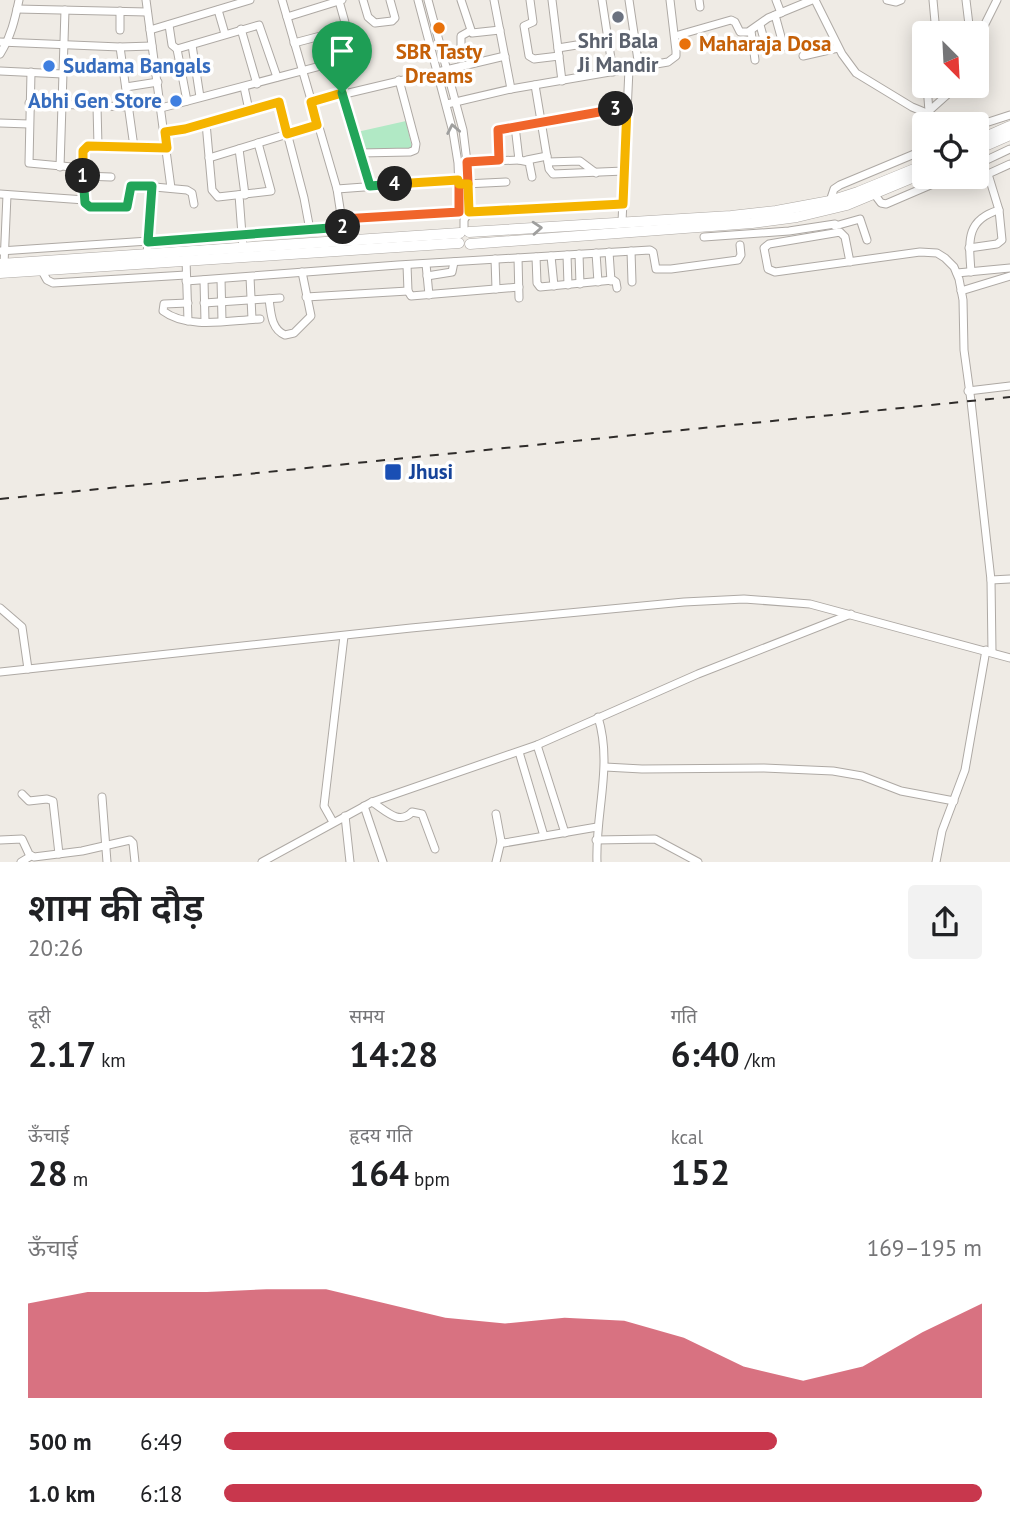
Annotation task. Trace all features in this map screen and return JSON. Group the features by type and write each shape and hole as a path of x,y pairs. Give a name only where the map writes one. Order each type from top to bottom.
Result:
{"highway":[{"path":"989,139 1009,136"},
{"path":"989,144 1009,136"},
{"path":"2,267 147,254 755,214 833,218 874,187 912,170"},
{"path":"2,267 44,276 186,271 464,234 752,223 797,217 833,218 878,199 912,180"}],"street":[{"path":"0,54 19,0"},
{"path":"76,10 78,0"},
{"path":"107,11 108,0"},
{"path":"146,0 171,188"},
{"path":"150,30 247,0"},
{"path":"282,0 337,189 345,241"},
{"path":"363,0 368,17 374,23 392,21 395,18 390,0"},
{"path":"418,0 447,104 458,163 459,212 464,234"},
{"path":"428,0 457,102 467,162 469,212 464,234"},
{"path":"461,0 470,32"},
{"path":"494,0 511,89"},
{"path":"530,0 533,22 524,26 529,56 534,60 608,40"},
{"path":"552,0 562,81"},
{"path":"603,0 613,72"},
{"path":"629,0 639,67"},
{"path":"447,104 511,89 673,60 676,51 670,0"},
{"path":"760,25 767,50 782,48 776,0"},
{"path":"675,36 731,20 736,22 742,33 751,31 778,14 814,0 849,65 865,80 929,112"},
{"path":"887,0 901,0"},
{"path":"933,0 935,21"},
{"path":"966,0 969,21"},
{"path":"986,21 997,0"},
{"path":"161,108 350,57 353,51 341,1 286,17"},
{"path":"17,9 148,12"},
{"path":"60,167 65,10"},
{"path":"218,10 225,34"},
{"path":"120,11 120,30"},
{"path":"169,25 172,45 177,49 187,101"},
{"path":"177,49 241,29 260,26 277,78"},
{"path":"241,29 257,84"},
{"path":"294,43 347,29"},
{"path":"461,50 460,38 470,32 475,34 500,30"},
{"path":"751,31 755,60"},
{"path":"4,42 152,46"},
{"path":"192,45 200,97"},
{"path":"120,47 134,147"},
{"path":"803,56 838,48"},
{"path":"311,102 505,56"},
{"path":"622,222 629,69"},
{"path":"0,71 63,74"},
{"path":"31,72 29,163 111,177"},
{"path":"360,153 415,150 416,144 399,80"},
{"path":"126,87 158,82"},
{"path":"535,85 551,172 555,175 624,171"},
{"path":"244,87 249,110"},
{"path":"342,93 370,186"},
{"path":"928,98 929,112"},
{"path":"929,112 944,98"},
{"path":"165,132 279,102 310,230"},
{"path":"29,103 129,107"},
{"path":"97,106 97,146"},
{"path":"499,160 498,130 627,107"},
{"path":"989,122 1010,115"},
{"path":"206,123 212,190 215,196 267,193 272,189 258,143"},
{"path":"0,125 29,124"},
{"path":"209,158 317,125"},
{"path":"515,126 523,160 530,164 531,177"},
{"path":"167,148 88,146 84,149 85,205 124,208 129,204 129,189 132,185 190,191 194,204"},
{"path":"239,149 243,248"},
{"path":"989,159 1010,149"},
{"path":"850,262 844,234 833,218 834,189 912,154"},
{"path":"458,163 547,159 580,161 596,173"},
{"path":"989,174 1010,164"},
{"path":"969,248 997,244 1002,240 999,210 989,177"},
{"path":"337,189 506,182"},
{"path":"147,254 152,186"},
{"path":"878,199 888,204 922,189"},
{"path":"2,267 4,194 85,200"},
{"path":"342,219 623,204"},
{"path":"971,272 971,233 979,220 999,210"},
{"path":"833,218 767,245 764,248 767,266 771,271 775,271 920,252 937,253 957,272 965,308 964,344 968,391 991,580 989,651 965,770 942,831 937,862"},
{"path":"704,237 789,231 833,218 860,219 867,240"},
{"path":"3,251 343,228"},
{"path":"44,276 53,283 186,271 204,280 631,251 652,251 655,267 660,270 738,260 741,255 740,245"},
{"path":"631,251 632,282"},
{"path":"609,252 611,281"},
{"path":"596,253 598,282"},
{"path":"579,254 580,284"},
{"path":"566,255 568,285"},
{"path":"551,256 554,286"},
{"path":"536,257 538,285 541,288 611,281 616,282 617,288"},
{"path":"518,258 519,298"},
{"path":"495,259 496,289"},
{"path":"427,276 452,272 454,262"},
{"path":"426,264 429,295"},
{"path":"407,265 408,291 411,296 519,287"},
{"path":"957,272 1010,268"},
{"path":"186,271 188,321"},
{"path":"269,299 276,328 281,333 290,335 297,331 311,316 302,272"},
{"path":"961,291 1010,276"},
{"path":"188,303 166,304 162,307 165,314 188,321 256,319 251,300 250,277"},
{"path":"220,279 222,321"},
{"path":"204,280 205,322"},
{"path":"306,297 408,291"},
{"path":"204,303 280,298"},
{"path":"239,301 240,320"},
{"path":"968,391 1010,386"},
{"path":"991,580 1010,579"},
{"path":"0,672 723,600 796,602 852,613 1010,658"},
{"path":"0,608 22,627 28,669"},
{"path":"262,862 368,804 537,745 698,674 852,613"},
{"path":"333,822 324,806 344,636"},
{"path":"597,862 597,827 605,767 604,740 598,717"},
{"path":"537,745 565,833"},
{"path":"519,752 544,836"},
{"path":"605,767 833,771 862,776 901,791 954,801"},
{"path":"22,794 29,801 52,801 54,857"},
{"path":"102,797 107,862"},
{"path":"368,804 400,819 406,818 414,811 422,814 435,849"},
{"path":"368,804 383,862"},
{"path":"496,814 501,841 496,862"},
{"path":"345,816 350,862"},
{"path":"501,841 506,843 597,827"},
{"path":"0,841 22,839 31,856"},
{"path":"596,840 655,839 698,862"},
{"path":"21,862 31,856 54,857 132,841 135,862"},
{"path":"79,852 80,862"}],"green space":[{"path":"406,121 412,148 388,153 362,152 357,132"}],"railway":[{"path":"0,499 1010,397"}],"place":[{"name":"Shri Bala Ji Mandir","path":"618,17"},
{"name":"SBR Tasty Dreams","path":"439,28"},
{"name":"Maharaja Dosa","path":"685,44"},
{"name":"Sudama Bangals","path":"49,66"},
{"name":"Abhi Gen Store","path":"176,101"},
{"name":"Jhusi","path":"393,472"}],"route":[{"path":"342,93 311,102 317,125 287,134 279,102 185,129 165,132 167,148 88,146 83,151 85,205 127,207 132,185 152,186 148,242 343,228 342,219 459,212 459,184 468,184 467,162 499,160 497,134 501,128 627,107 623,204 469,212 468,184 459,184 458,180 370,186 342,93"}]}
